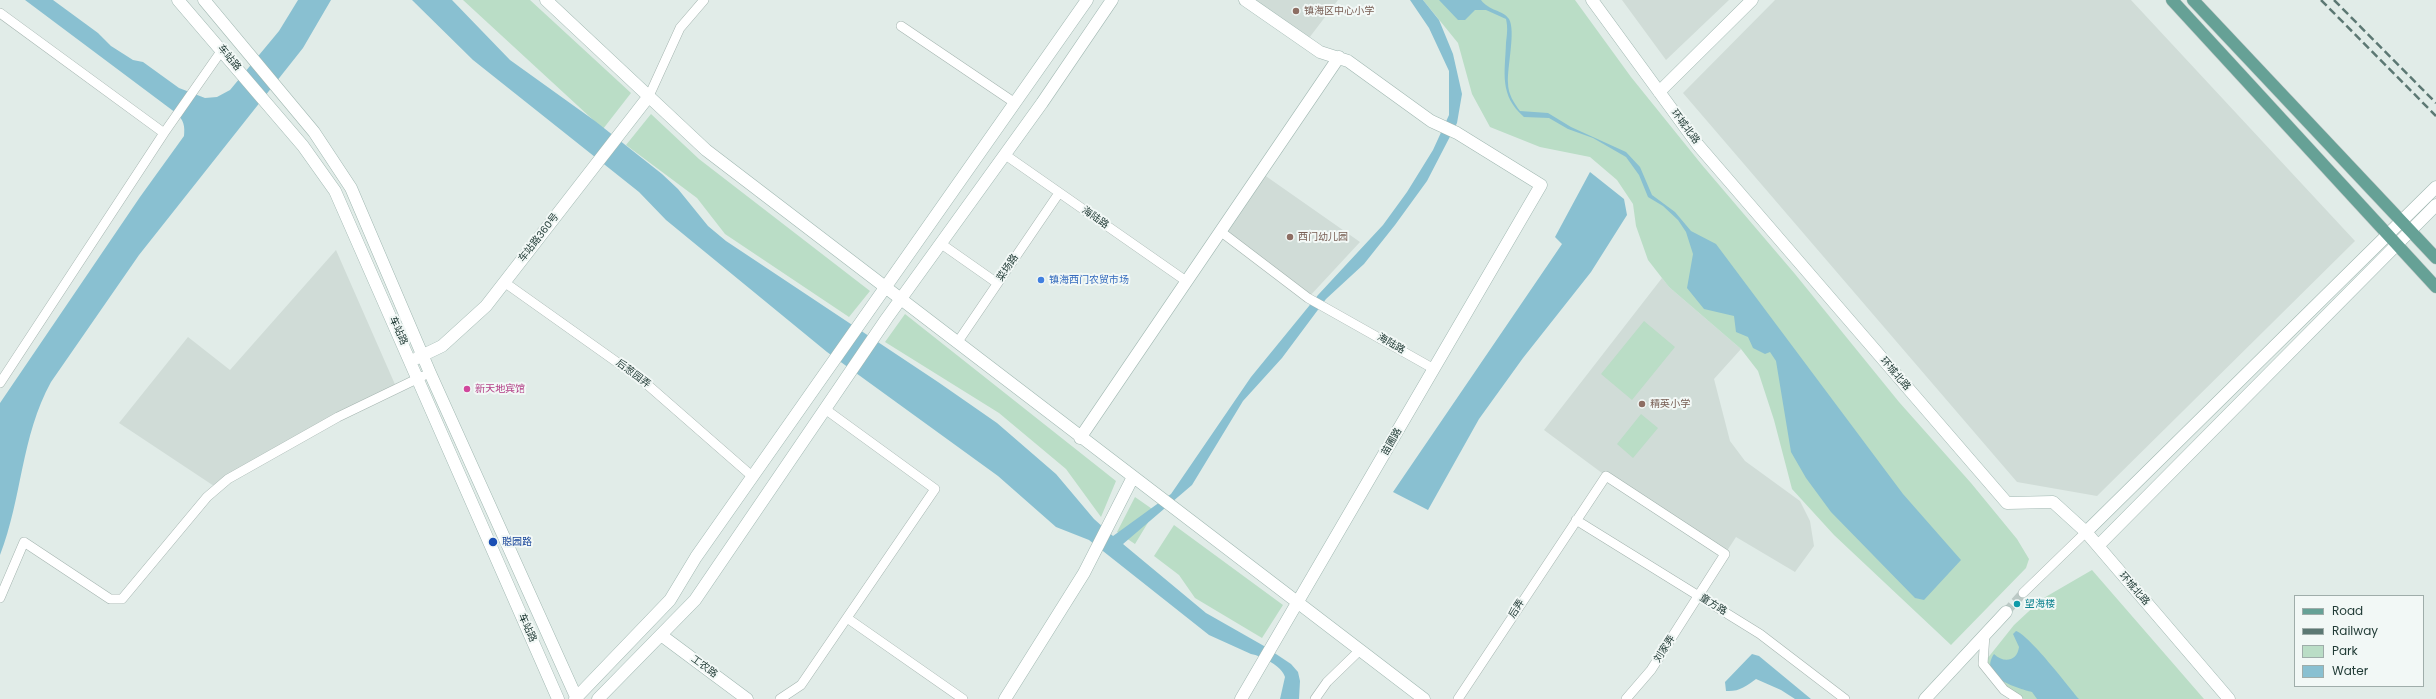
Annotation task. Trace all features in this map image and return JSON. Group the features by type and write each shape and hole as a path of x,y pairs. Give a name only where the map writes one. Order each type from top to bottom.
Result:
{"main road":[{"path":"2172,0 2387,234 2396,246 2436,287"},
{"path":"2193,0 2436,258"}],"street":[{"name":"车站路","path":"178,0 303,146 335,191 411,361 417,379 558,699"},
{"name":"车站路","path":"204,0 284,93 314,132 351,188 430,372 576,698"},
{"path":"546,0 706,150 1080,438 1299,603 1419,697"},
{"path":"648,96 680,28 704,0"},
{"path":"576,698 670,600 696,557 1087,0"},
{"path":"598,699 695,600 940,243 1112,0"},
{"path":"1080,438 1339,57 1320,52 1245,0"},
{"name":"环城北路","path":"1592,0 1698,145 2007,503 2053,502 2086,532 2229,699"},
{"path":"1660,92 1752,0"},
{"path":"0,13 164,133"},
{"path":"901,26 1015,103"},
{"path":"0,383 164,133 222,50"},
{"name":"苗圃路","path":"1241,699 1299,603 1541,185 1457,133 1431,121 1354,65 1339,57"},
{"name":"车站路360号","path":"411,361 442,346 486,306 648,96"},
{"name":"海陆路","path":"1004,154 1186,281"},
{"path":"2098,546 2396,246 2405,226 2436,187"},
{"name":"菜场路","path":"957,343 1059,193"},
{"path":"2023,593 2387,234 2405,226 2436,205"},
{"name":"海陆路","path":"1220,231 1308,298 1328,307 1434,369"},
{"path":"940,243 997,284"},
{"name":"后葱园弄","path":"504,282 642,380 753,477"},
{"path":"0,598 24,542 110,599 122,599 207,497 228,479 338,417 430,372"},
{"path":"780,699 801,685 935,489 825,409"},
{"name":"后弄","path":"1458,699 1606,476 1725,554 1699,596"},
{"path":"1005,699 1068,600 1095,552 1132,477"},
{"name":"童方路","path":"1576,520 1760,634 1845,699"},
{"name":"刘家弄","path":"1626,699 1651,670 1699,596"},
{"path":"1925,699 2006,612"},
{"path":"847,618 963,699"},
{"path":"1985,634 1983,664 2004,690 2018,699"},
{"name":"工农路","path":"660,635 747,699"},
{"path":"1315,699 1327,682 1360,650"}],"shaded area":[{"name":"镇海区中心小学","path":"1245,0 1338,0 1306,42"},
{"path":"1622,0 1729,0 1666,60"},
{"path":"1775,0 2131,0 2355,241 2097,496 2017,482 1683,93"},
{"name":"西门幼儿园","path":"1260,172 1360,242 1308,298 1220,231"},
{"path":"336,250 397,389 217,488 119,423 188,337 230,370"},
{"name":"精英小学","path":"1662,278 1669,287 1741,349 1714,379 1730,441 1745,461 1800,501 1810,521 1814,546 1795,572 1736,537 1725,554 1606,476 1544,430"}],"green space":[{"path":"463,0 530,0 631,93 603,129"},
{"path":"1423,0 1575,0 1631,77 1702,165 1795,274 1899,402 1971,483 2017,539 2029,559 2026,568 1951,645 1834,535 1792,489 1774,420 1758,371 1741,349 1669,287 1648,260 1636,226 1633,204 1617,180 1590,157 1540,147 1490,127 1472,94 1458,43"},
{"path":"651,114 699,159 870,291 849,317 725,234 697,198 626,145"},
{"path":"905,314 1116,481 1101,517 1066,469 999,413 885,342"},
{"path":"1644,321 1675,347 1632,400 1601,374"},
{"path":"1641,414 1658,428 1633,458 1617,444"},
{"path":"1135,497 1155,511 1135,544 1117,532"},
{"path":"1174,525 1283,605 1262,638 1195,598 1179,575 1154,556"},
{"path":"2092,570 2204,699 2018,699 1983,664 2014,625 2042,599"}],"water":[{"path":"25,0 53,0 98,33 111,46 133,60 143,62 179,88 205,98 217,97 230,90 279,31 298,0 331,0 303,48 139,255 51,382 33,424 13,512 0,555 0,403 140,197 184,136 184,126 176,113"},
{"path":"412,0 452,0 510,60 595,121 662,174 678,189 708,226 726,241 997,423 1056,474 1094,519 1113,536 1171,494 1251,377 1318,295 1383,225 1407,192 1433,150 1449,115 1449,71 1429,28 1410,0 1423,0 1439,20 1453,54 1462,94 1457,123 1427,181 1364,264 1326,299 1282,358 1243,401 1192,485 1123,544 1206,613 1264,646 1291,664 1298,672 1300,681 1299,699 1280,699 1285,677 1276,665 1266,659 1251,654 1209,635 1089,540 1056,527 998,476 827,352 666,220 639,192 473,60"},
{"path":"1439,0 1481,0 1484,4 1506,16 1509,19 1512,32 1508,87 1512,98 1520,111 1548,113 1571,127 1626,152 1640,167 1652,195 1675,212 1691,231 1716,244 1903,494 1961,560 1924,600 1915,598 1831,512 1806,478 1791,452 1776,361 1770,352 1765,354 1753,348 1748,337 1736,332 1734,316 1704,309 1687,288 1693,254 1686,232 1678,220 1663,206 1648,197 1639,175 1626,157 1593,138 1568,129 1549,118 1524,117 1516,109 1510,100 1505,83 1506,19 1486,10 1475,10 1465,20 1458,20"},
{"path":"1590,172 1624,199 1627,215 1591,272 1523,358 1479,419 1428,510 1393,492 1562,244 1555,237"},
{"path":"2016,631 2030,641 2079,699 2037,699 2032,692 2017,688 2001,680 1995,675 1991,669 1990,662 1994,654 2001,659 2009,660 2016,656 2018,652 2019,647 2013,634"},
{"path":"1752,654 1759,656 1811,699 1795,699 1781,690 1756,679 1739,689 1726,691 1725,682"}],"tunnel":[{"path":"2006,612 2023,593"}],"railway":[{"path":"2321,0 2436,116"},
{"path":"2334,0 2436,103"}],"place":[{"name":"镇海区中心小学","path":"1296,11"},
{"name":"西门幼儿园","path":"1290,237"},
{"name":"镇海西门农贸市场","path":"1041,280"},
{"name":"新天地宾馆","path":"467,389"},
{"name":"精英小学","path":"1642,404"},
{"name":"聪园路","path":"493,542"},
{"name":"望海楼","path":"2017,604"}]}
